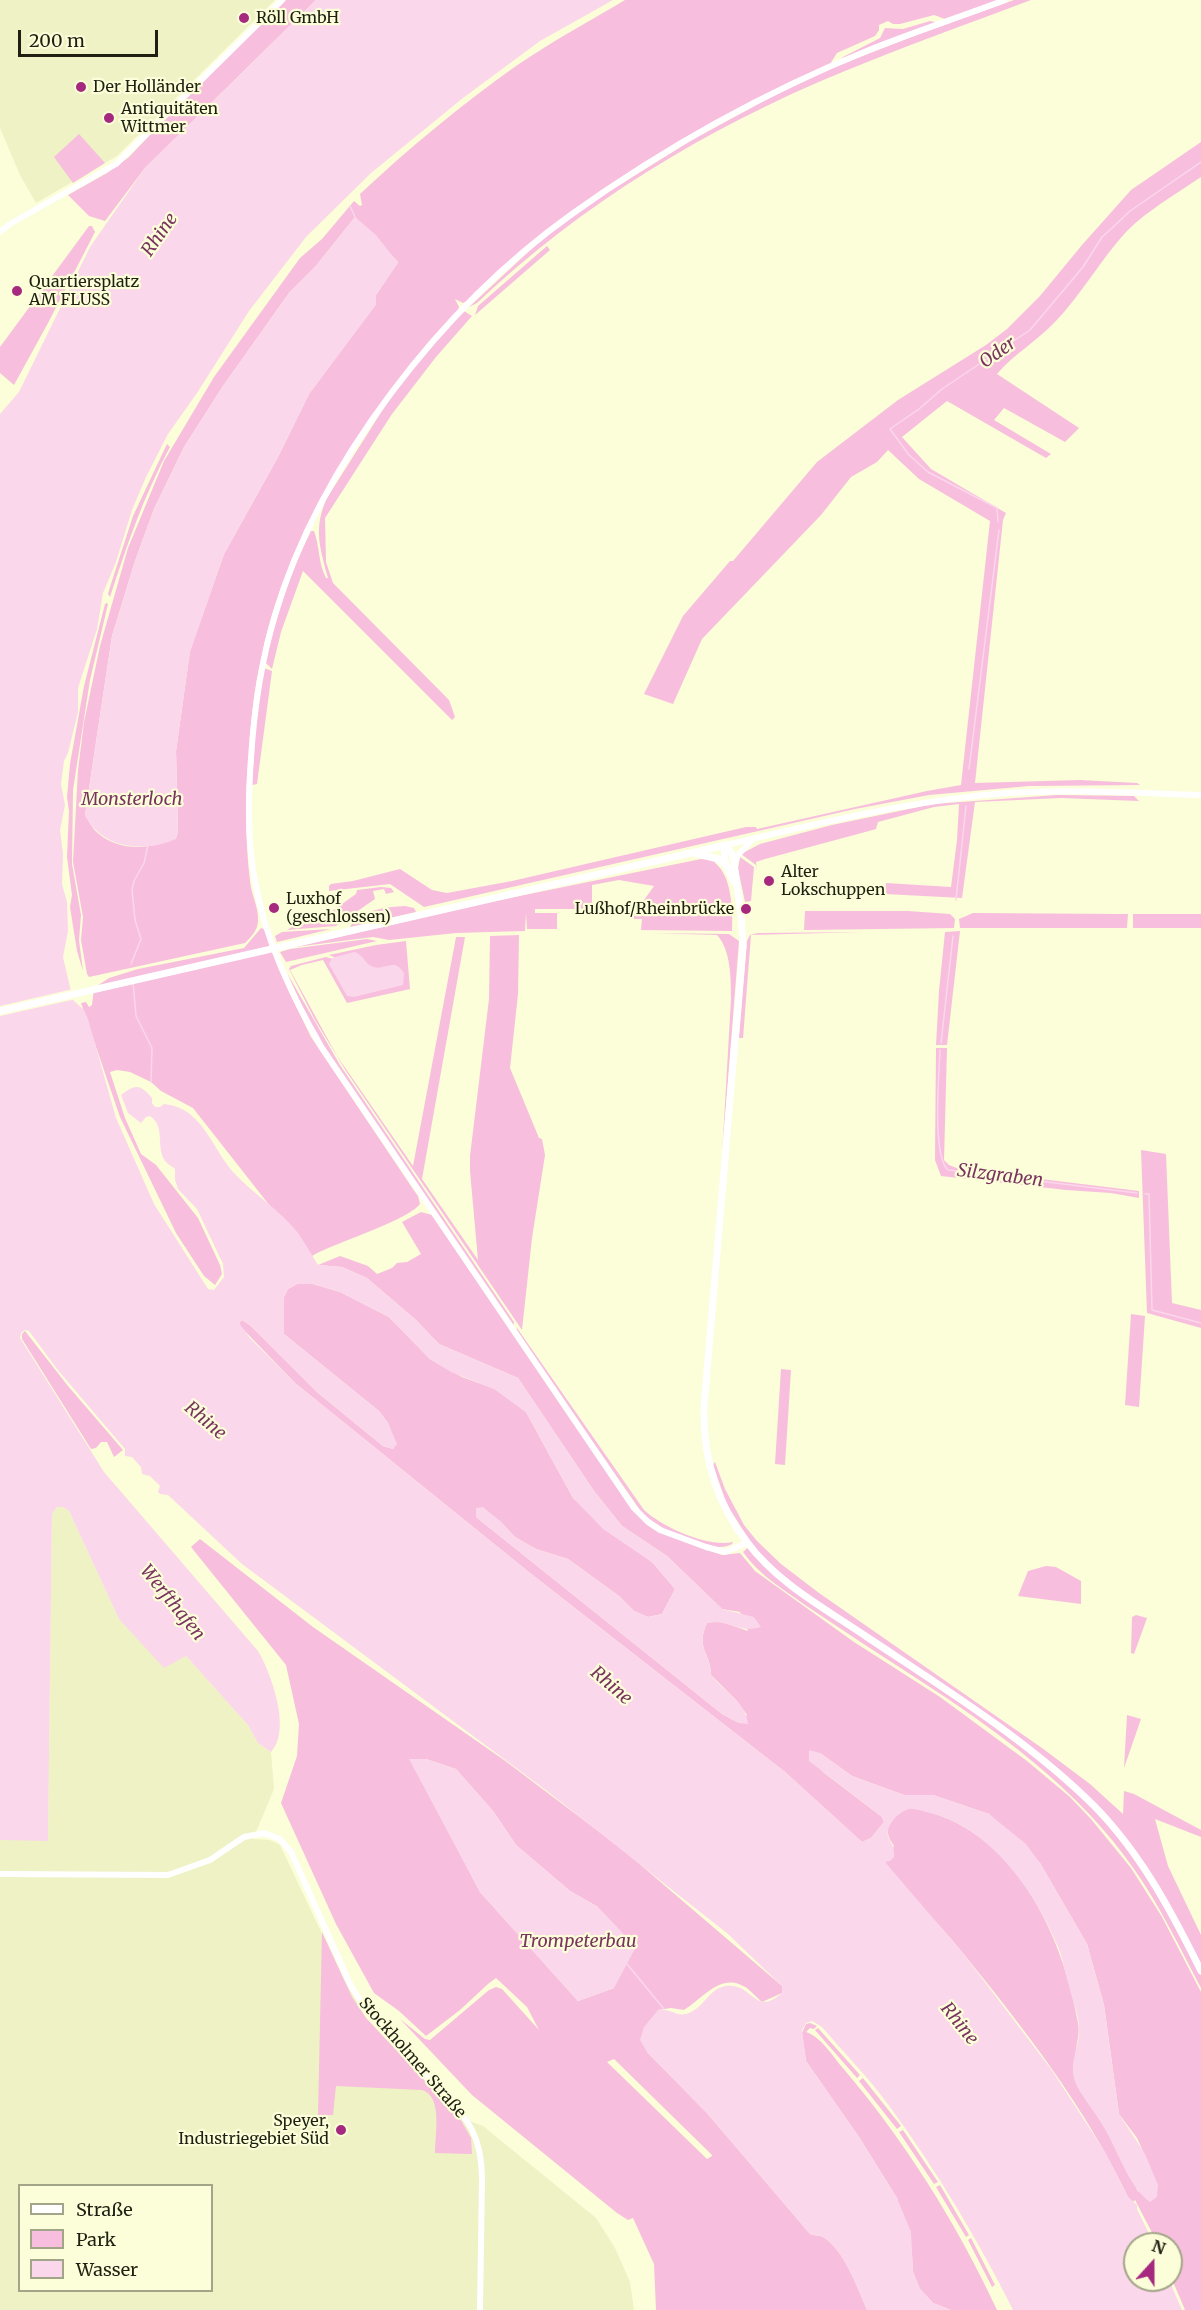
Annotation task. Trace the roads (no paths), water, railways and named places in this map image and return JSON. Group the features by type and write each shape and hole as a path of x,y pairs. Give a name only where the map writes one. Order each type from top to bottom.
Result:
{"main road":[{"path":"0,1011 726,845 724,852 736,885 743,946 703,1423 706,1451 713,1481 726,1509 747,1544 788,1583 983,1717 1054,1770 1087,1799 1149,1876 1201,1971"},
{"path":"691,852 718,859 730,866"}],"street":[{"path":"0,232 10,224 116,164 282,0"},
{"path":"747,1544 725,1552 706,1547 660,1530 634,1508 321,1048 284,974 265,924 254,880 249,789 255,703 264,654 275,614 293,562 315,515 373,419 402,378 438,336 491,281 570,215 620,181 716,125 833,66 1005,0"},
{"path":"726,845 886,809 978,796 1067,791 1201,795"},
{"path":"730,866 753,838"},
{"name":"Stockholmer Straße","path":"0,1874 139,1876 180,1872 210,1860 244,1838 264,1833 280,1839 291,1852 343,1970 363,2005 384,2031 460,2112 472,2130 479,2150 482,2169 480,2310"}],"water":[{"path":"316,0 613,0 540,41 463,98 371,173 306,237 249,311 168,434 132,510 116,562 103,593 97,629 78,688 78,712 64,761 61,784 65,805 60,830 63,854 62,884 67,902 68,931 63,957 73,1000 84,1010 88,1019 116,1118 154,1204 208,1289 214,1290 224,1277 223,1264 197,1209 178,1189 175,1169 163,1158 158,1126 155,1121 150,1116 141,1123 128,1113 121,1095 130,1089 137,1087 148,1093 155,1107 164,1104 178,1107 199,1122 228,1166 291,1225 318,1265 342,1267 367,1278 416,1320 439,1344 518,1378 594,1491 622,1526 667,1556 722,1609 754,1617 761,1627 746,1629 722,1623 707,1623 703,1639 711,1675 739,1703 748,1724 739,1723 722,1714 476,1517 476,1508 483,1507 515,1537 536,1549 568,1559 619,1596 634,1611 648,1617 662,1614 675,1589 653,1563 603,1529 573,1498 526,1412 494,1389 451,1372 430,1359 389,1317 340,1292 313,1284 297,1284 288,1289 284,1297 284,1334 379,1411 388,1423 397,1444 393,1449 383,1446 318,1393 251,1326 243,1320 239,1323 249,1337 295,1383 530,1573 785,1772 862,1842 871,1838 884,1822 882,1817 809,1761 809,1750 820,1753 852,1776 904,1795 933,1795 989,1814 1026,1844 1040,1863 1087,1944 1104,2005 1119,2114 1145,2154 1158,2185 1157,2197 1150,2202 1130,2178 1100,2121 1076,2084 1073,2069 1079,2033 1076,2011 1058,1947 1037,1904 1023,1883 989,1845 970,1830 949,1819 913,1809 901,1813 891,1823 888,1836 894,1857 885,1862 962,1952 1051,2069 1105,2152 1128,2197 1137,2205 1148,2232 1123,2232 1123,2292 1174,2292 1182,2310 1013,2310 956,2206 907,2131 866,2077 822,2027 812,2021 806,2023 802,2030 806,2061 859,2137 897,2198 911,2232 913,2272 920,2289 933,2303 951,2310 867,2310 850,2270 831,2243 823,2237 810,2234 707,2113 647,2052 640,2040 644,2027 658,2010 689,2013 700,2006 713,1992 725,1986 739,1988 760,2001 766,2002 782,1993 782,1986 728,1934 547,1791 242,1564 168,1495 160,1494 158,1492 160,1486 150,1476 142,1474 141,1467 132,1457 125,1456 125,1449 57,1369 29,1331 25,1330 21,1333 20,1338 104,1472 258,1651 273,1687 280,1716 280,1730 271,1752 258,1743 248,1725 186,1656 164,1668 119,1619 69,1511 63,1507 57,1507 52,1514 48,1841 0,1840 0,414 19,392 90,247 145,168"},
{"name":"Monsterloch","path":"355,217 376,235 398,263 376,295 376,305 309,394 278,457 224,554 190,652 176,751 178,832 176,839 138,847 113,841 92,826 85,815 112,636 154,509 184,447 223,386 289,293 315,267"},
{"path":"354,952 373,967 393,965 400,968 404,973 403,985 354,997 347,996 329,964 332,958"},
{"name":"Trompeterbau","path":"409,1759 426,1759 456,1769 493,1811 516,1845 570,1891 598,1907 636,1947 614,1988 578,2001 480,1892"}],"waterway":[{"name":"Oder","path":"998,522 997,508 928,472 909,455 890,429 919,409 942,389 1030,330 1083,267 1102,237 1130,211 1201,162"},
{"path":"350,206 355,217"},
{"name":"Oder","path":"969,769 999,530"},
{"name":"Silzgraben","path":"956,900 966,806"},
{"path":"131,964 141,939 135,920 132,890 134,881 144,863 148,845"},
{"name":"Silzgraben","path":"941,1043 953,936"},
{"path":"133,982 136,1016 152,1048 151,1082"},
{"name":"Silzgraben","path":"940,1050 938,1132 943,1162 948,1170 1137,1193"},
{"name":"Silzgraben","path":"1145,1194 1149,1194 1152,1310 1201,1323"},
{"path":"627,1964 664,2009"}],"place":[{"name":"Röll GmbH","path":"244,18"},
{"name":"Der Holländer","path":"81,87"},
{"name":"Antiquitäten Wittmer","path":"109,118"},
{"name":"Quartiersplatz AM FLUSS","path":"17,291"},
{"name":"Alter Lokschuppen","path":"769,881"},
{"name":"Luxhof (geschlossen)","path":"274,908"},
{"name":"Lußhof/Rheinbrücke","path":"746,909"},
{"name":"Speyer, Industriegebiet Süd","path":"341,2130"}],"water label":[{"name":"Rhine","path":"160,235"},
{"name":"Rhine","path":"205,1421"},
{"name":"Werfthafen","path":"172,1603"},
{"name":"Rhine","path":"611,1686"},
{"name":"Rhine","path":"959,2024"}]}
